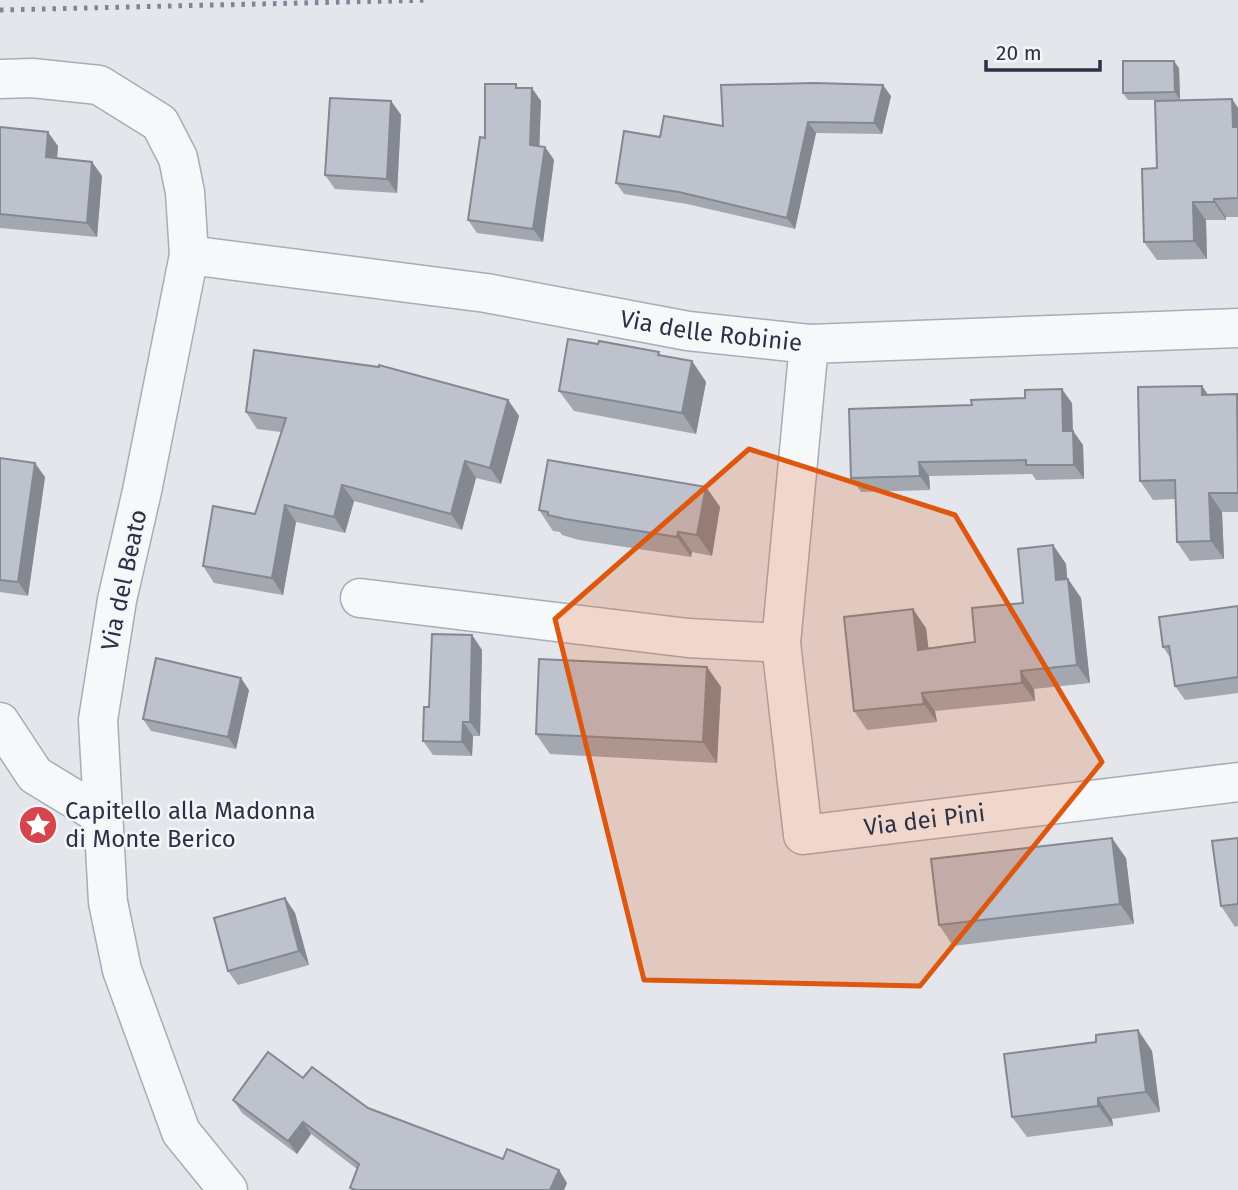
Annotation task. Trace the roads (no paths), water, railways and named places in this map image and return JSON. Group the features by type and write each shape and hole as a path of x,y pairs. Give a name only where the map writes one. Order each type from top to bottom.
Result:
{"street":[{"name":"Via del Beato","path":"0,79 32,78 99,85 160,123 178,158 184,192 189,255 142,491 117,600 98,720 108,902 122,970 181,1132 228,1190"},
{"name":"Via delle Robinie","path":"189,255 486,293 688,331 808,344 1238,328"},
{"name":"Via dei Pini","path":"808,344 781,643 803,835 1238,782"},
{"path":"360,598 688,638 781,643"},
{"path":"0,722 35,775 104,817"}],"railway":[{"path":"0,10 430,0"}],"place":[{"name":"Capitello alla Madonna di Monte Berico","path":"38,825"}]}
